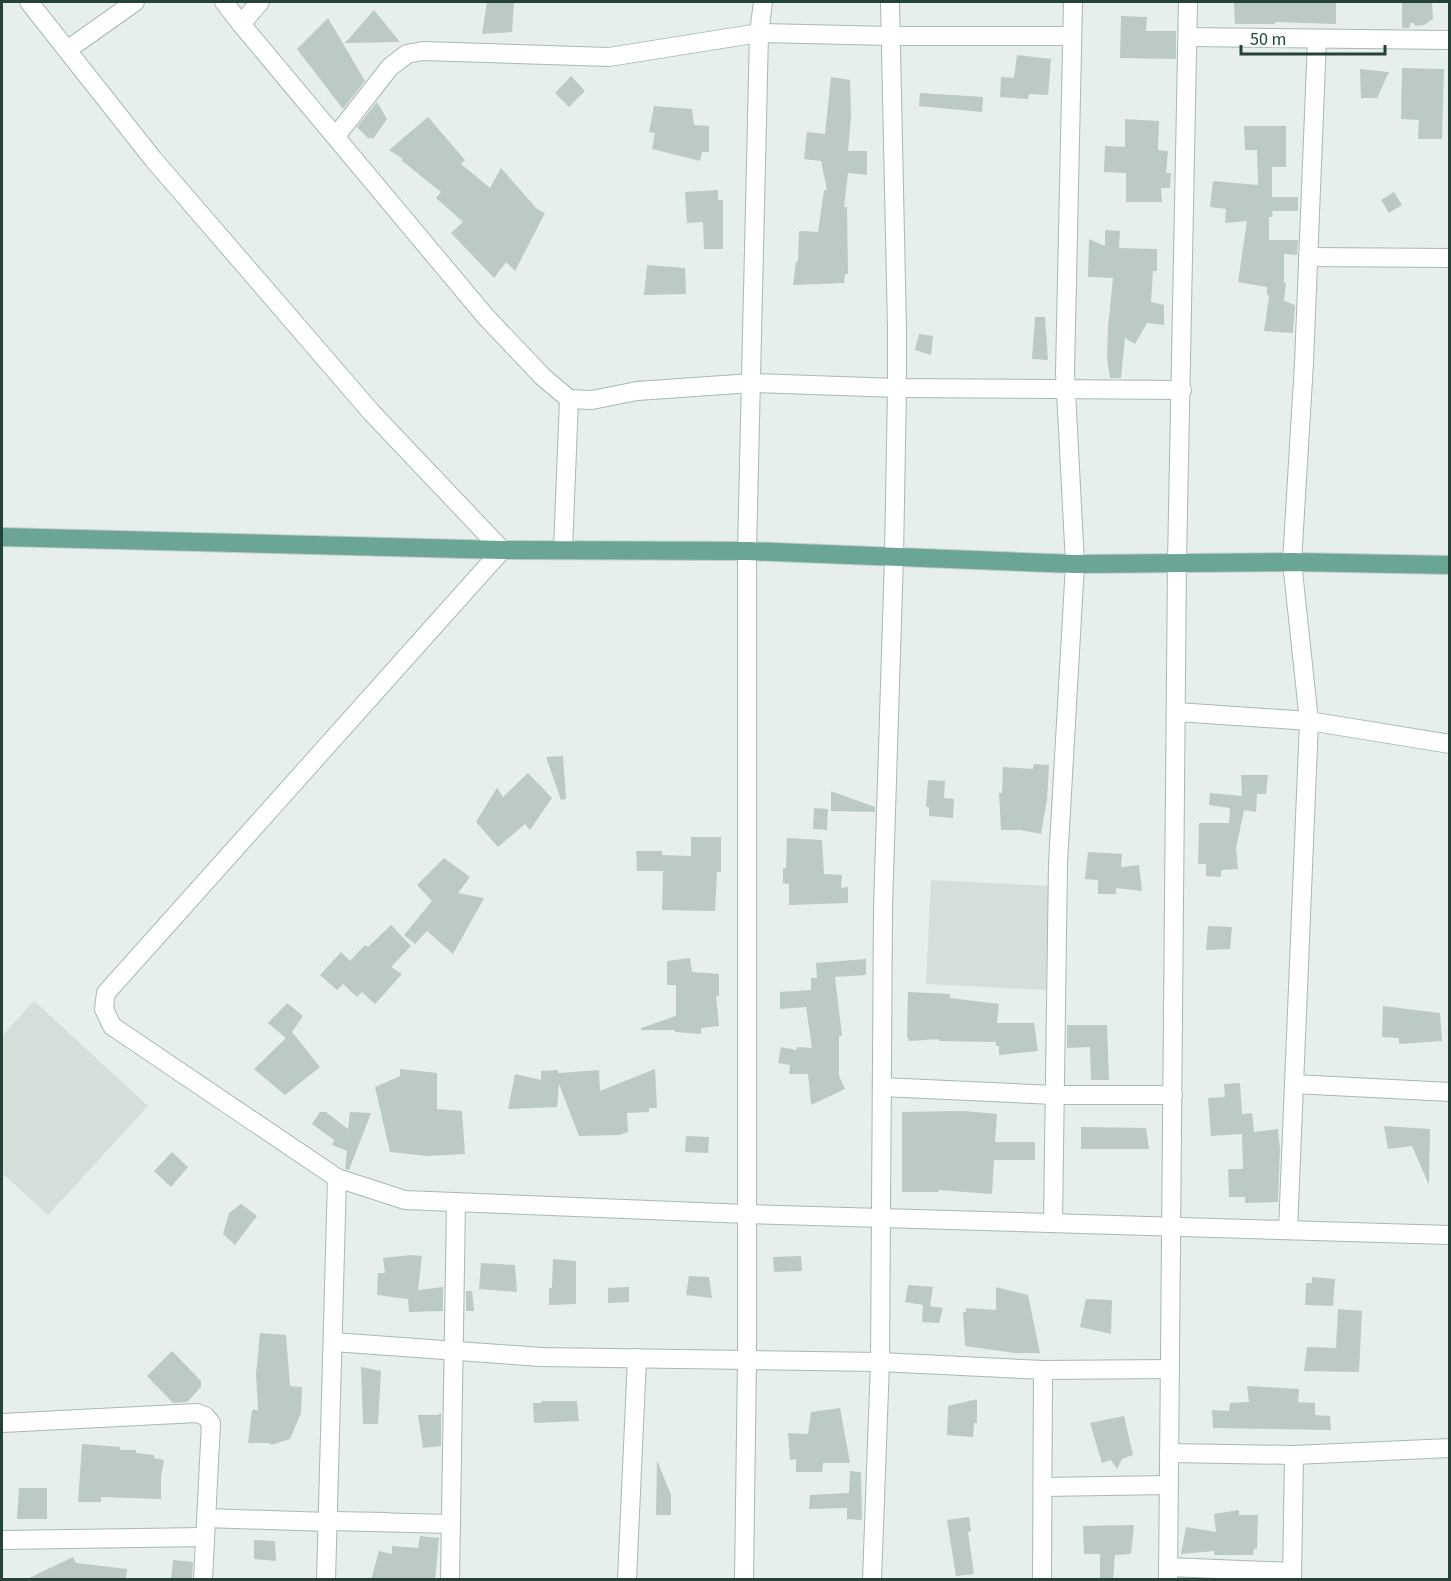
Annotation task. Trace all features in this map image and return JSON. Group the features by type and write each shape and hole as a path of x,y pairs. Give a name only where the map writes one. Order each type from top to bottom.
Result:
{"main road":[{"path":"2,537 502,550 747,551 1075,564 1292,562 1449,565"}],"street":[{"path":"28,2 153,159 372,413 502,550 106,993 104,1009 112,1026 337,1178 405,1200 747,1214 1449,1234"},
{"path":"67,50 135,2"},
{"path":"224,2 486,317 543,377 568,399 592,400 637,391 752,383 897,388 1182,390"},
{"path":"241,24 260,2"},
{"path":"744,1580 747,1359 747,551 759,33 763,2"},
{"path":"872,1580 880,1362 884,907 897,388 890,2"},
{"path":"1053,1223 1058,863 1075,564 1066,389 1073,2"},
{"path":"1188,2 1177,562 1168,1573 1292,1576 1294,1455"},
{"path":"336,136 390,67 407,54 423,51 609,57 759,33 1072,36"},
{"path":"1188,37 1449,40"},
{"path":"1288,1230 1309,721 1292,562 1317,39"},
{"path":"1308,257 1449,258"},
{"path":"563,550 568,399"},
{"path":"1177,712 1309,721 1449,744"},
{"path":"1294,1084 1449,1092"},
{"path":"882,1087 1054,1095 1173,1095"},
{"path":"326,1580 337,1178"},
{"path":"450,1580 456,1202"},
{"path":"333,1342 541,1357 880,1362 1043,1370 1170,1369"},
{"path":"627,1580 637,1358"},
{"path":"1042,1580 1043,1370"},
{"path":"2,1423 197,1413 205,1416 211,1423 203,1580"},
{"path":"1169,1453 1294,1455 1449,1448"},
{"path":"1043,1487 1169,1485"},
{"path":"206,1518 328,1522"},
{"path":"388,1522 330,1521 451,1524"},
{"path":"2,1540 205,1537"}],"shaded area":[{"path":"931,880 1050,886 1046,990 926,984"},
{"path":"34,1001 148,1106 48,1215 2,1173 2,1036"}],"building":[{"path":"487,2 514,2 512,32 482,34"},
{"path":"1234,2 1336,2 1336,24 1275,22 1275,24 1235,24"},
{"path":"1402,2 1432,2 1433,19 1424,25 1415,26 1411,23 1409,28 1402,28"},
{"path":"374,10 400,42 345,43"},
{"path":"1121,16 1147,17 1146,31 1176,31 1176,59 1120,58"},
{"path":"328,18 365,81 343,109 297,49"},
{"path":"1017,55 1051,59 1048,95 1029,94 1028,99 1000,97 1001,77 1014,78"},
{"path":"1402,68 1444,69 1442,139 1418,139 1419,120 1401,119"},
{"path":"1360,69 1389,72 1377,98 1361,98"},
{"path":"571,76 585,91 569,107 555,93"},
{"path":"831,77 850,80 851,117 848,151 867,151 867,175 848,173 844,207 847,207 848,274 845,274 844,283 793,285 796,261 798,262 799,231 818,232 824,190 827,190 821,161 804,159 807,132 825,134"},
{"path":"920,93 983,97 982,112 919,106"},
{"path":"377,102 387,119 373,139 370,137 369,139 357,127"},
{"path":"654,106 692,109 694,125 709,126 709,152 702,152 700,161 652,149 655,133 649,132"},
{"path":"428,117 465,160 461,164 490,188 501,168 537,209 545,213 515,271 506,262 494,278 451,233 463,222 436,198 441,192 389,150"},
{"path":"1125,119 1159,121 1158,150 1168,151 1166,173 1171,173 1170,188 1161,188 1162,202 1126,202 1126,173 1104,172 1105,146 1125,147"},
{"path":"1244,126 1286,126 1286,167 1272,167 1272,197 1298,197 1298,211 1272,211 1273,217 1269,217 1269,240 1298,240 1297,255 1284,254 1284,283 1286,283 1284,301 1295,305 1293,333 1264,331 1269,296 1267,287 1238,282 1247,221 1225,223 1226,209 1210,207 1213,181 1258,185 1257,150 1245,150"},
{"path":"718,190 718,200 723,200 723,249 704,249 703,222 687,223 685,192"},
{"path":"1394,192 1402,205 1389,213 1381,200"},
{"path":"1105,230 1120,231 1119,248 1157,249 1157,271 1153,271 1151,302 1164,305 1164,325 1147,323 1135,344 1125,338 1121,378 1110,378 1107,359 1113,278 1088,277 1089,239 1105,246"},
{"path":"647,265 685,268 686,294 644,295"},
{"path":"1035,317 1045,317 1048,360 1032,359"},
{"path":"919,334 933,336 931,355 915,350"},
{"path":"563,756 566,799 561,800 546,757"},
{"path":"1034,764 1049,765 1047,800 1041,834 1020,830 1001,830 999,793 1002,793 1003,767 1033,769"},
{"path":"528,773 552,798 530,830 525,824 498,847 476,822 497,788 503,797"},
{"path":"1241,775 1268,775 1266,794 1257,794 1256,812 1244,810 1236,848 1238,869 1221,870 1221,877 1206,876 1206,864 1198,864 1199,823 1229,823 1230,808 1209,805 1210,793 1242,796"},
{"path":"928,780 945,781 944,798 954,799 953,818 929,816 929,807 926,807"},
{"path":"831,791 875,807 875,812 831,811"},
{"path":"814,808 828,809 827,830 813,829"},
{"path":"691,837 721,837 721,872 717,872 715,911 662,910 663,871 637,871 636,851 662,851 662,855 691,856"},
{"path":"787,838 822,840 824,874 842,875 841,888 848,887 848,903 789,905 789,884 783,883"},
{"path":"1088,852 1122,854 1121,867 1139,865 1142,891 1116,888 1116,894 1098,894 1098,880 1085,879"},
{"path":"444,858 470,877 458,893 484,898 453,954 427,931 415,944 404,935 432,901 417,885"},
{"path":"391,925 411,946 391,967 402,974 375,1004 362,992 357,997 343,984 337,990 320,975 341,952 350,961 365,945 368,947"},
{"path":"1208,926 1232,927 1230,949 1206,950"},
{"path":"690,958 692,972 719,974 719,996 716,996 719,1026 701,1028 701,1034 675,1032 675,1030 641,1030 641,1028 676,1016 676,985 667,985 667,961"},
{"path":"866,959 866,975 835,977 842,1036 839,1036 839,1076 845,1089 811,1105 808,1074 789,1074 790,1065 778,1063 781,1047 796,1050 797,1047 812,1048 806,1007 780,1009 780,992 811,990 811,978 817,978 816,963"},
{"path":"908,992 950,994 950,998 999,1004 997,1023 1034,1023 1038,1051 999,1055 999,1046 996,1046 996,1042 939,1041 939,1039 909,1041 907,1036"},
{"path":"287,1003 303,1016 292,1032 320,1067 285,1095 254,1069 286,1038 268,1023"},
{"path":"1383,1006 1440,1013 1442,1041 1399,1044 1399,1038 1382,1037"},
{"path":"1067,1025 1107,1025 1109,1080 1091,1080 1090,1047 1067,1048"},
{"path":"400,1069 437,1073 437,1109 462,1111 465,1154 428,1156 390,1152 375,1087 400,1076"},
{"path":"655,1069 657,1108 649,1108 649,1112 627,1113 628,1132 620,1135 579,1136 559,1084 557,1107 508,1109 515,1074 541,1080 541,1071 558,1070 560,1073 599,1070 600,1091"},
{"path":"1240,1083 1242,1114 1252,1113 1254,1132 1278,1129 1280,1149 1278,1202 1245,1203 1245,1197 1229,1197 1228,1169 1243,1169 1242,1134 1211,1136 1208,1098 1225,1097 1224,1084"},
{"path":"964,1111 997,1114 995,1142 1035,1142 1035,1160 994,1160 992,1194 939,1190 938,1192 902,1192 902,1112"},
{"path":"320,1112 326,1112 348,1129 350,1112 371,1113 349,1170 345,1169 347,1151 332,1145 334,1140 312,1124"},
{"path":"1384,1126 1430,1129 1429,1185 1412,1146 1388,1149"},
{"path":"1081,1127 1146,1128 1149,1149 1081,1149"},
{"path":"686,1136 709,1137 708,1153 685,1152"},
{"path":"172,1152 188,1167 171,1187 154,1171"},
{"path":"241,1204 257,1216 235,1245 223,1234 229,1213"},
{"path":"422,1256 418,1290 443,1287 443,1311 409,1312 408,1299 377,1295 378,1273 385,1273 383,1258"},
{"path":"801,1256 802,1271 774,1272 773,1257"},
{"path":"553,1259 576,1261 576,1304 549,1305"},
{"path":"481,1263 515,1265 517,1292 479,1289"},
{"path":"689,1276 709,1277 712,1298 686,1295"},
{"path":"1312,1277 1335,1279 1333,1306 1305,1305 1306,1283 1312,1283"},
{"path":"908,1285 933,1287 930,1306 943,1308 939,1323 922,1322 923,1305 905,1302"},
{"path":"629,1287 629,1302 608,1303 608,1288"},
{"path":"996,1287 1028,1295 1040,1353 1015,1353 965,1346 963,1312 966,1312 966,1308 996,1310"},
{"path":"466,1291 472,1291 474,1311 466,1311"},
{"path":"1086,1299 1112,1300 1111,1334 1080,1327"},
{"path":"1338,1309 1362,1311 1359,1372 1304,1371 1307,1347 1336,1348"},
{"path":"260,1333 286,1335 290,1386 302,1387 301,1413 290,1439 271,1445 270,1443 248,1443 252,1410 258,1410 256,1374"},
{"path":"172,1351 201,1381 201,1387 187,1402 173,1403 147,1376"},
{"path":"361,1367 381,1371 378,1424 363,1424"},
{"path":"1247,1386 1299,1389 1298,1402 1315,1403 1315,1415 1330,1416 1331,1430 1213,1428 1212,1410 1229,1411 1230,1403 1249,1402"},
{"path":"977,1399 977,1423 974,1423 973,1437 947,1435 948,1406"},
{"path":"577,1401 579,1421 534,1423 533,1403"},
{"path":"840,1408 850,1463 823,1463 822,1472 796,1472 796,1459 790,1460 788,1433 808,1434 811,1412"},
{"path":"441,1413 441,1446 423,1448 418,1415"},
{"path":"1124,1416 1133,1455 1122,1459 1117,1469 1111,1460 1102,1463 1090,1423"},
{"path":"82,1444 136,1450 136,1453 154,1455 154,1458 164,1460 161,1499 101,1497 101,1502 78,1502"},
{"path":"657,1460 671,1495 671,1515 656,1515"},
{"path":"850,1471 861,1472 862,1520 847,1519 847,1508 809,1509 810,1495 849,1493"},
{"path":"19,1488 47,1488 47,1519 17,1519"},
{"path":"1239,1510 1239,1515 1258,1515 1257,1549 1254,1549 1253,1555 1214,1555 1214,1551 1181,1554 1186,1527 1216,1532 1214,1514"},
{"path":"969,1517 971,1531 968,1532 974,1574 956,1576 947,1520"},
{"path":"1134,1525 1131,1554 1115,1555 1113,1580 1100,1580 1100,1554 1084,1554 1083,1526"},
{"path":"420,1536 439,1538 435,1580 371,1580 379,1551 392,1554 392,1546 418,1548"},
{"path":"254,1540 275,1541 276,1561 254,1559"},
{"path":"73,1557 76,1563 127,1569 126,1580 25,1580"},
{"path":"173,1560 193,1562 192,1580 171,1580"}]}
